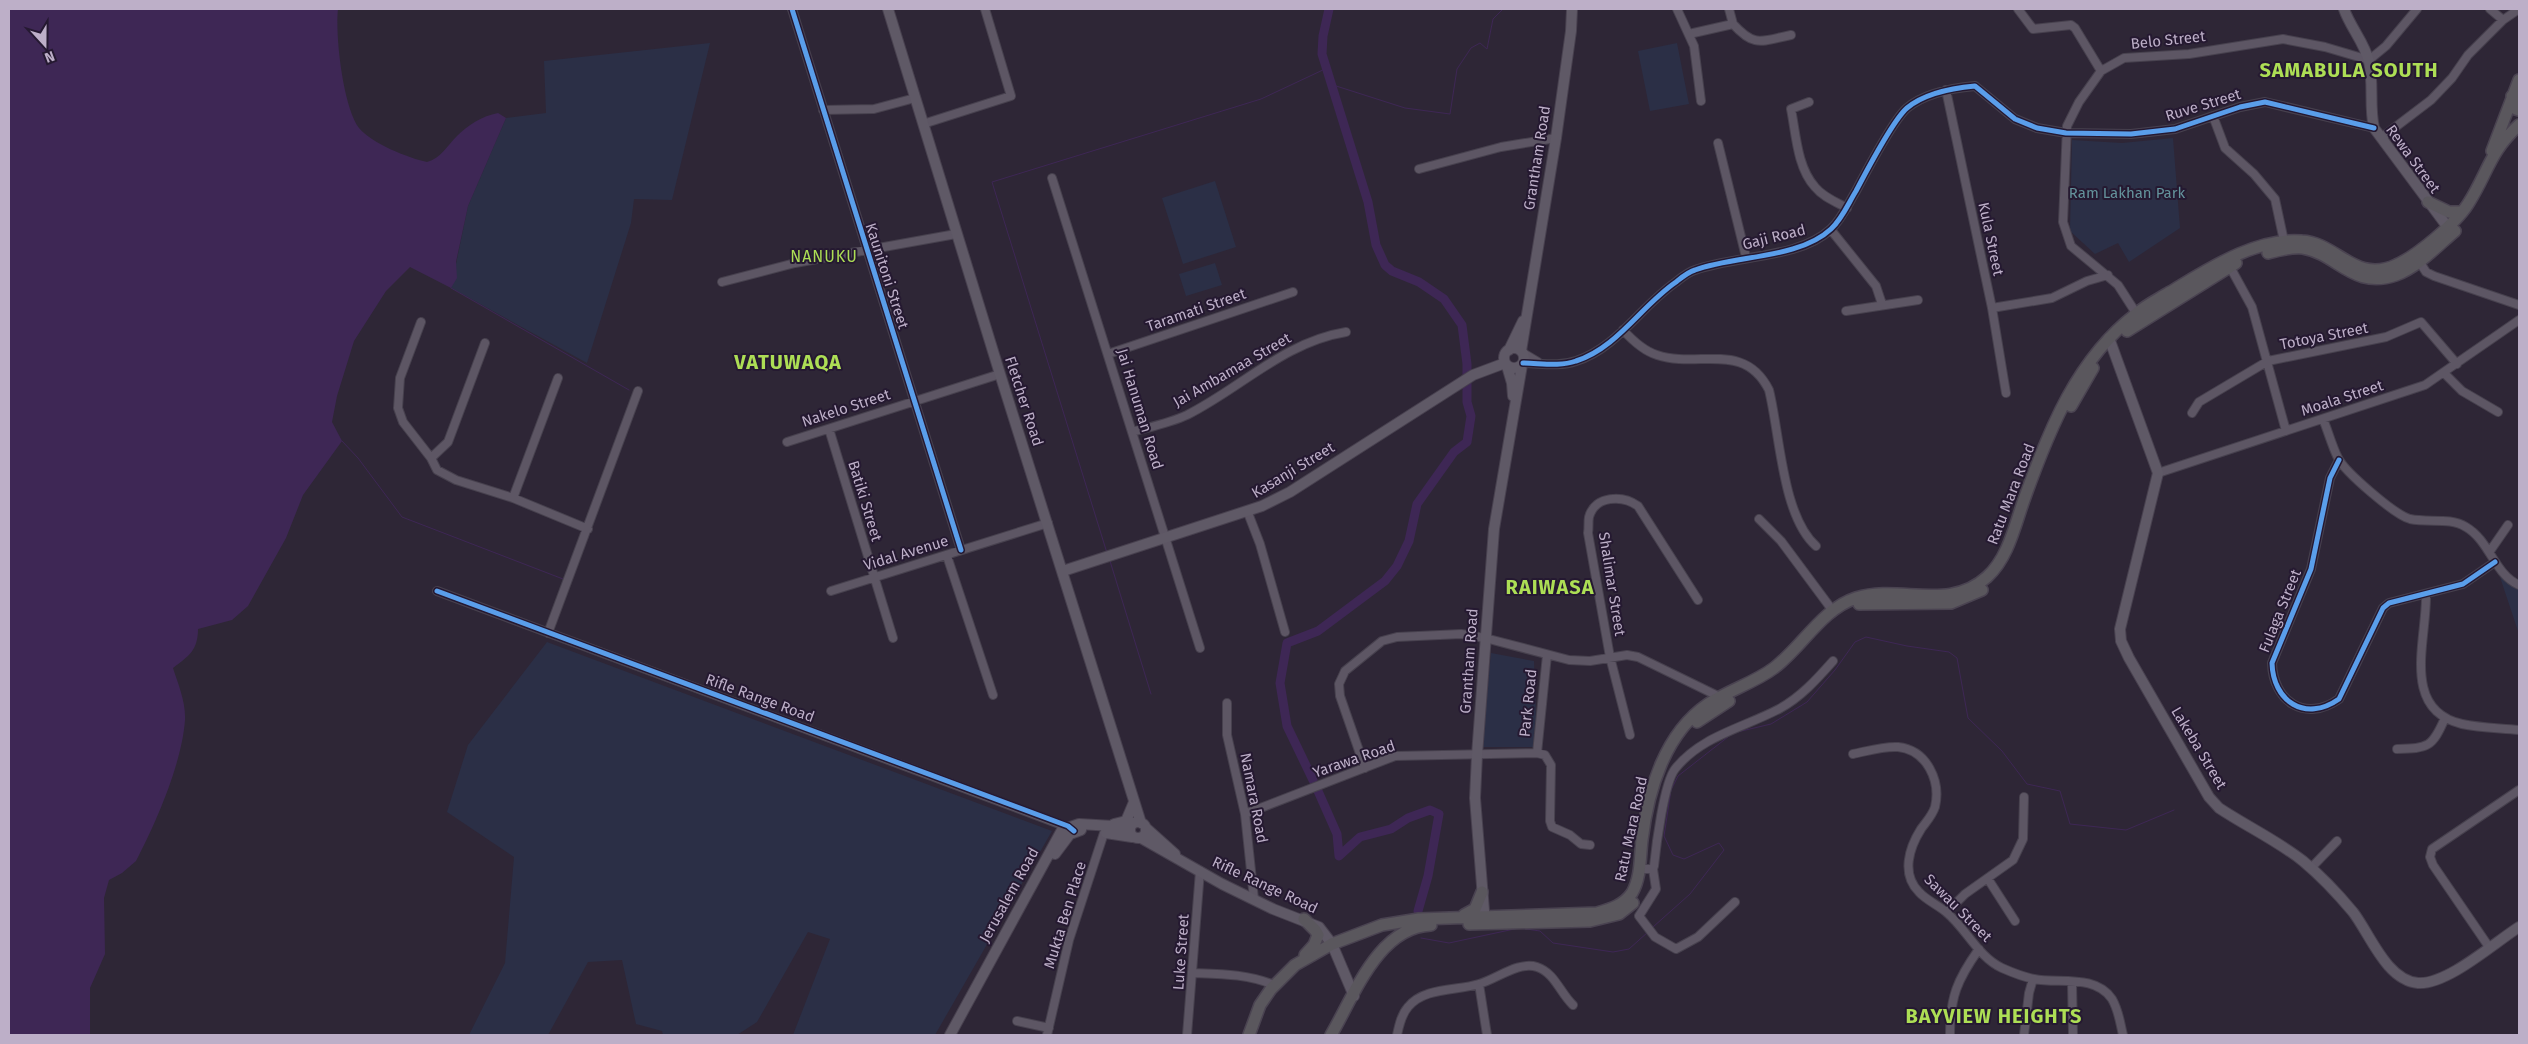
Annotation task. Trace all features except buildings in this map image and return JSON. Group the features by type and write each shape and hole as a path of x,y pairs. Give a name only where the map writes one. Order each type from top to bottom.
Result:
{"highway":[{"path":"2490,158 2514,111 2512,96 2519,80"},
{"name":"Ratu Mara Road","path":"2450,230 2462,212 2490,158 2519,125"},
{"name":"Ratu Mara Road","path":"2139,316 2229,265 2276,251 2302,248 2324,256 2356,276 2372,278 2396,275 2450,230 2466,220 2497,163 2519,135"},
{"path":"2428,202 2449,212 2462,212"},
{"name":"Ratu Mara Road","path":"1331,1035 1375,958 1387,944 1403,932 1419,926 1485,919 1597,913 1621,904 1635,886 1645,821 1666,751 1681,728 1709,704 1774,668 1833,611 1846,602 1868,595 1950,595 1969,588 1988,577 2007,547 2037,465 2072,387 2087,364 2139,316 2219,262 2284,241 2301,240 2315,243 2361,269 2390,268 2417,257"},
{"name":"Ratu Mara Road","path":"1249,1035 1260,1005 1274,986 1295,965 1332,944 1382,925 1399,921 1460,917 1590,921 1619,914 1638,897 1649,869 1651,824 1666,769 1675,749 1695,723 1725,703 1778,674 1831,622 1851,607 1872,602 1951,603 1974,594 1998,576 2015,545 2042,470 2062,424 2087,377 2110,341"},
{"path":"1460,917 1476,909 1482,892"},
{"path":"1295,965 1311,949 1318,938 1315,930 1304,920"}],"main road":[{"name":"Fletcher Road","path":"888,9 956,234 1134,802 1137,829"},
{"name":"Grantham Road","path":"1485,919 1475,798 1494,529 1556,138 1571,31 1572,9"},
{"name":"Rewa Street","path":"2344,9 2368,60 2371,76 2370,110 2374,128 2450,230"},
{"name":"Grantham Road","path":"1514,402 1507,358 1528,311"},
{"path":"2110,341 2158,473"},
{"path":"1517,349 1522,358 1514,368 1507,358 1517,349"},
{"name":"Kasanji Street","path":"1063,571 1248,513 1290,492 1471,376 1507,358"},
{"name":"Lakeba Street","path":"2158,473 2120,629 2122,641 2129,658 2209,797 2220,808 2302,860 2311,868 2346,903 2386,962 2407,980 2418,982 2439,980 2519,927"},
{"path":"1071,828 1090,824 1126,821 1134,802"},
{"path":"1090,824 1137,829"},
{"path":"1071,828 1104,833 1137,829"},
{"name":"Jerusalem Road","path":"950,1035 1037,873 1061,832 1071,828"},
{"name":"Jerusalem Road","path":"956,1035 1071,828"},
{"name":"Rifle Range Road","path":"1137,829 1200,872 1254,899 1319,927 1332,944 1354,996"}],"street":[{"name":"Kaunitoni Street","path":"792,9 866,251 961,550"},
{"path":"923,124 1011,96 985,9"},
{"path":"1676,9 1694,46 1701,101"},
{"path":"1729,9 1732,24 1745,38 1757,42 1791,35"},
{"path":"2018,9 2033,29 2070,25 2075,28 2101,72"},
{"path":"2368,60 2386,46 2417,9"},
{"path":"2490,9 2504,20"},
{"path":"2381,138 2431,100 2452,78 2468,56 2504,20 2519,9"},
{"path":"1689,34 1732,24"},
{"name":"Belo Street","path":"2139,316 2118,285 2071,246 2065,231 2063,216 2066,133 2071,115 2101,72 2118,60 2189,54 2283,39 2325,47 2368,60"},
{"name":"Gaji Road","path":"1522,358 1540,363 1558,364 1575,362 1597,351 1623,330 1655,297 1692,270 1799,247 1812,242 1830,230 1847,208 1900,114 1919,100 1946,90 1975,86 2015,119 2037,128 2066,133"},
{"name":"Kula Street","path":"1946,90 1992,308 2006,393"},
{"path":"823,110 874,110 915,98"},
{"path":"1809,102 1791,109 1801,160 1808,178 1815,187 1847,208"},
{"name":"Ruve Street","path":"2066,133 2131,134 2155,132 2186,126 2240,107 2265,102 2374,128"},
{"path":"2213,116 2225,148 2254,174 2275,199 2284,241"},
{"path":"1419,169 1501,147 1556,138"},
{"path":"1718,143 1746,257"},
{"name":"Jai Hanuman Road","path":"1052,178 1200,648"},
{"path":"1830,230 1876,286 1882,304"},
{"path":"722,282 795,263 956,234"},
{"path":"2417,257 2426,272 2434,276 2519,304"},
{"path":"2229,265 2252,307 2286,431"},
{"path":"1992,308 2052,298 2088,281 2108,275"},
{"name":"Taramati Street","path":"1108,354 1293,292"},
{"path":"1846,311 1918,300"},
{"name":"Moala Street","path":"2158,473 2415,389 2444,374 2519,320"},
{"path":"421,322 400,378 398,408 403,422 438,470 456,480 513,498 588,529"},
{"name":"Totoya Street","path":"2192,413 2199,402 2268,360 2386,338 2421,322 2457,364"},
{"path":"1623,330 1638,344 1656,355 1680,359 1729,360 1739,362 1757,373 1764,382 1771,400 1794,513 1804,534 1816,546"},
{"name":"Jai Ambamaa Street","path":"1132,432 1186,415 1283,354 1306,343 1346,332"},
{"path":"431,458 448,442 485,343"},
{"name":"Nakelo Street","path":"787,442 1000,374"},
{"path":"2444,374 2462,391 2498,412"},
{"path":"513,498 558,378"},
{"path":"548,633 638,390"},
{"path":"2322,419 2338,460 2386,506 2399,515 2424,521 2455,521 2467,527 2490,551 2495,562 2511,581 2519,585"},
{"name":"Batiki Street","path":"829,429 893,638"},
{"name":"Fulaga Street","path":"2338,460 2330,478 2311,569 2272,663 2272,676 2277,688 2285,698 2300,708 2330,705 2339,699 2383,608 2395,601 2426,595 2463,584 2495,562"},
{"name":"Shalimar Street","path":"1630,735 1610,656 1588,533 1589,517 1595,507 1604,500 1616,498 1630,500 1638,506 1698,600"},
{"path":"1248,513 1260,544 1285,632"},
{"path":"1758,519 1781,541 1833,611"},
{"name":"Vidal Avenue","path":"831,592 1048,523"},
{"path":"2490,551 2508,525"},
{"path":"947,556 993,695"},
{"name":"Rifle Range Road","path":"436,591 1071,828"},
{"path":"2426,595 2421,681 2427,700 2445,718 2462,724 2519,730"},
{"path":"1365,768 1340,696 1339,682 1345,672 1375,646 1387,639 1461,634 1485,638 1575,661 1627,655 1638,657 1720,697"},
{"name":"Park Road","path":"1537,753 1547,655"},
{"path":"1735,902 1698,937 1676,949 1649,931 1638,916 1656,889 1649,869 1674,770 1698,748 1719,734 1788,703 1808,687 1833,661"},
{"path":"1706,690 1709,704"},
{"name":"Namara Road","path":"1227,703 1227,735 1246,814 1254,899"},
{"path":"2397,749 2428,746 2436,740 2445,718"},
{"name":"Sawau Street","path":"1853,754 1888,747 1905,748 1925,761 1931,768 1937,789 1934,809 1915,840 1907,863 1911,879 1918,892 1947,912 1979,949 2000,967 2034,979 2092,984 2111,998 2120,1018 2123,1035"},
{"path":"1537,753 1545,755 1552,765 1550,821 1552,827 1570,835 1581,844 1590,845"},
{"name":"Yarawa Road","path":"1246,814 1395,756 1537,753"},
{"path":"2489,947 2433,865 2430,857 2432,849 2519,790"},
{"path":"1947,912 1965,894 2014,860 2023,839 2024,797"},
{"name":"Mukta Ben Place","path":"1048,1031 1068,940 1104,833"},
{"path":"2311,868 2336,840"},
{"name":"Luke Street","path":"1187,1035 1200,872"},
{"path":"1988,879 2015,921"},
{"path":"1950,1035 1954,990 1960,977 1979,949"},
{"path":"1397,1035 1400,1020 1408,1007 1419,998 1438,991 1479,984 1516,968 1536,966 1556,981 1565,997 1573,1004"},
{"path":"1193,973 1243,976 1259,979 1274,986"},
{"path":"2024,1035 2029,993 2034,979"},
{"path":"2072,982 2073,1035"},
{"path":"1479,984 1487,1035"},
{"path":"1016,1021 1048,1031"}],"green space":[{"path":"710,43 672,200 634,199 631,223 587,363 451,288 468,206 506,118 546,113 544,61"},
{"path":"1677,43 1689,104 1650,111 1638,51"},
{"name":"Ram Lakhan Park","path":"2173,138 2180,228 2129,262 2118,243 2095,254 2070,231 2072,140 2122,143"},
{"path":"1215,181 1236,247 1183,264 1162,198"},
{"path":"1215,263 1222,285 1186,296 1179,274"},
{"path":"2495,562 2519,584 2519,634"},
{"path":"547,642 1052,831 935,1035 793,1035 830,939 808,932 757,1022 737,1035 663,1035 662,1031 636,1024 622,960 588,962 548,1035 469,1035 505,963 514,857 447,812 468,745"},
{"path":"1491,653 1534,661 1537,747 1482,747"}],"shaded area":[{"path":"9,9 338,9 339,53 349,104 353,118 359,128 372,139 400,153 427,162 440,155 461,132 486,116 498,113 506,118 468,206 456,262 457,278 451,288 410,267 386,291 354,341 337,396 332,422 342,441 303,495 286,538 248,606 232,620 198,629 198,636 192,652 173,668 185,713 179,755 160,811 136,861 122,873 109,880 104,898 105,954 90,988 90,1035 9,1035"}],"waterway":[{"path":"1313,780 1287,726 1280,683 1287,643 1318,631 1385,581 1397,566 1409,541 1417,504 1454,452 1467,442 1471,416 1467,402 1467,364 1462,325 1444,299 1419,282 1392,271 1385,265 1376,245 1368,202 1322,54 1323,36 1329,9"},
{"path":"1333,85 1405,108 1450,114 1457,69 1471,48 1480,43 1487,49 1493,19 1503,9"},
{"path":"1107,553 992,182 1261,99 1325,69"},
{"path":"451,288 629,390"},
{"path":"342,441 358,458 402,517 563,579"},
{"path":"1110,561 1151,694"},
{"path":"1653,927 1690,894 1724,850 1719,843 1684,859 1673,855 1664,836 1671,790 1678,776 1733,733 1771,724 1807,702 1835,670 1855,642 1866,637 1907,646 1949,652 1957,658 1968,718 2002,751 2027,784 2060,791 2070,824 2126,830 2174,810"},
{"path":"1318,791 1337,834 1339,856 1360,837 1391,829 1408,818 1430,810 1439,814 1428,876 1418,911"},
{"path":"1421,938 1449,943 1519,928 1540,931 1553,943 1613,952 1629,949 1648,932"}],"cycle path":[{"path":"792,9 961,550"},
{"path":"1523,363 1563,364 1591,355 1616,337 1663,292 1692,271 1729,261 1785,251 1818,239 1831,229 1842,216 1880,147 1901,114 1914,103 1940,92 1975,86 2015,119 2037,128 2066,133 2131,134 2175,129 2240,107 2265,102 2374,128"},
{"path":"2339,460 2330,478 2311,569 2272,663 2278,688 2293,704 2303,708 2314,709 2326,706 2339,699 2383,608 2389,603 2463,584 2495,562"},
{"path":"437,591 1068,826 1074,831"}],"district":[{"name":"SAMABULA SOUTH","path":"2349,70"},
{"name":"NANUKU","path":"824,256"},
{"name":"VATUWAQA","path":"788,362"},
{"name":"RAIWASA","path":"1550,587"},
{"name":"BAYVIEW HEIGHTS","path":"1994,1016"}]}
